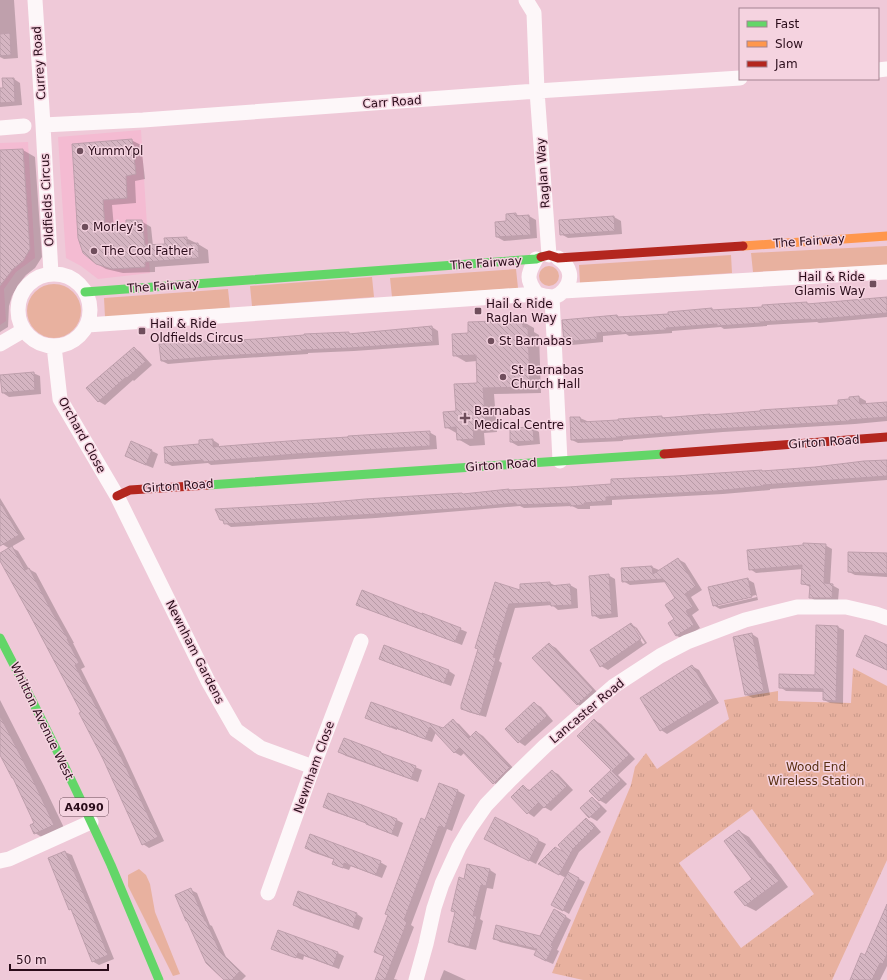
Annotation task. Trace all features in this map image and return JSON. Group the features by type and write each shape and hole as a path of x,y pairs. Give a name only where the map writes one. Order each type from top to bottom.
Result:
{"street":[{"name":"Currey Road","path":"35,0 43,125"},
{"name":"Raglan Way","path":"526,0 534,13 537,91 548,257"},
{"name":"Carr Road","path":"43,125 143,120 537,91 739,78"},
{"name":"Oldfields Circus","path":"43,125 51,274"},
{"path":"0,128 24,126"},
{"name":"The Fairway","path":"85,292 548,257 887,236"},
{"path":"537,294 531,286 529,276 530,269 548,257 564,262 570,273 570,281 558,294 560,461"},
{"path":"87,325 887,272"},
{"path":"51,274 63,275 80,285 89,300 90,312 87,325 76,339 65,345 45,345 33,340 24,330 18,314 18,306 21,295 25,290 39,278 51,274"},
{"path":"0,344 24,330"},
{"name":"Orchard Close","path":"54,346 60,399 117,496"},
{"name":"Girton Road","path":"117,496 130,490 887,437"},
{"name":"Newnham Gardens","path":"117,496 208,681 236,730 262,748 313,767"},
{"name":"Lancaster Road","path":"416,980 434,908 442,884 459,847 470,828 486,805 511,779 545,746 614,686 660,656 687,642 745,620 797,607 846,607 887,618"},
{"name":"Whitton Avenue West","path":"0,638 46,727 91,822 159,980"},
{"name":"Newnham Close","path":"268,893 313,767 362,641"},
{"path":"0,861 9,859 91,822"}],"shaded area":[{"path":"141,130 150,273 98,279 81,266 66,258 58,137"},
{"path":"28,142 35,258 16,272 4,289 6,321 0,325 0,143"}],"green space":[{"path":"887,246 887,265 753,272 751,253"},
{"path":"731,255 732,273 580,283 579,265"},
{"path":"549,266 556,269 559,276 556,283 549,286 542,283 539,276 542,269"},
{"path":"516,269 518,288 392,297 390,278"},
{"path":"372,277 374,297 252,306 250,286"},
{"path":"54,284 64,286 73,292 79,301 81,311 79,321 73,330 64,336 54,338 44,336 35,330 29,321 27,311 29,301 35,292 44,286"},
{"path":"228,289 230,308 105,317 104,298"},
{"name":"Wood End Wireless Station","path":"853,668 887,686 887,860 832,980 583,980 552,973 631,785 635,767 646,753 657,769 729,719 724,700 778,691 778,701 851,703","holes":["752,809 814,894 741,948 679,863"]},
{"path":"139,869 146,875 150,884 155,912 180,974 173,976 128,886 128,875"}],"building":[{"path":"10,33 11,55 0,56 0,34"},
{"path":"2,78 14,78 15,102 0,103 0,88 3,88"},
{"path":"132,139 136,174 126,176 127,198 103,200 105,227 126,227 126,220 142,220 145,245 165,244 164,238 187,237 187,244 198,243 199,258 145,262 145,267 112,269 96,264 83,253 78,238 72,144"},
{"path":"23,149 30,249 23,261 13,269 0,286 0,150"},
{"path":"516,213 516,216 529,215 531,235 496,237 495,222 506,221 506,214"},
{"path":"614,216 615,231 560,235 559,220"},
{"path":"887,297 887,313 811,320 760,322 761,323 717,326 717,324 666,328 666,330 597,333 597,339 564,342 562,320 617,315 618,317 668,314 668,312 712,308 712,310 762,307 762,305 807,302 807,304"},
{"path":"523,320 523,327 528,327 530,387 483,388 486,426 473,427 474,439 457,440 456,427 445,428 443,412 456,411 454,384 477,383 476,355 453,356 452,334 468,333 468,322"},
{"path":"432,326 433,342 161,361 159,344 256,339 304,334 349,332 349,334"},
{"path":"134,347 146,361 98,402 86,388"},
{"path":"34,372 35,390 2,393 0,375"},
{"path":"859,396 860,404 887,402 887,417 849,421 716,429 617,438 571,440 570,417 580,417 581,422 662,416 662,418 710,415 838,405 838,400"},
{"path":"533,427 534,441 510,442 510,428"},
{"path":"430,431 430,446 296,454 203,462 203,460 165,463 164,447 199,444 199,440 213,439 213,447"},
{"path":"131,441 152,450 146,465 125,456"},
{"path":"887,460 887,476 763,485 716,491 606,497 606,501 584,503 584,505 570,506 570,503 516,505 516,503 466,508 224,524 223,520 220,520 215,509 463,494 509,489 611,484 611,479 762,471"},
{"path":"0,502 19,535 0,546"},
{"path":"803,543 826,544 824,583 833,584 832,598 809,598 810,585 801,584 802,565 749,570 747,550 803,545"},
{"path":"12,546 25,570 29,568 68,639 79,663 75,665 117,748 158,837 142,845 103,759 79,713 81,712 0,561 0,553"},
{"path":"848,552 887,553 887,574 848,572"},
{"path":"678,558 696,586 685,594 693,607 686,611 694,625 676,636 668,623 674,619 665,605 675,598 663,579 622,582 621,568 652,566 653,574"},
{"path":"609,574 612,614 592,616 589,576"},
{"path":"748,578 752,597 713,606 708,587"},
{"path":"495,582 520,590 520,584 550,582 550,586 570,584 572,605 551,606 550,602 509,604 493,657 496,658 480,715 461,709 461,705 478,649 475,648"},
{"path":"362,590 461,628 455,642 356,605"},
{"path":"631,623 641,639 600,667 590,650"},
{"path":"816,625 838,626 836,701 823,700 823,689 779,688 779,674 815,675"},
{"path":"752,633 764,691 745,695 733,637"},
{"path":"865,635 887,645 887,670 856,656"},
{"path":"549,643 593,690 577,705 532,658"},
{"path":"384,645 449,670 444,683 379,659"},
{"path":"692,665 713,699 660,731 640,698"},
{"path":"371,702 443,728 453,719 469,738 476,731 510,767 493,784 459,748 454,753 430,727 425,739 365,718"},
{"path":"534,702 547,716 518,743 505,729"},
{"path":"0,716 54,825 34,834 30,825 34,823 13,778 0,755"},
{"path":"594,719 629,755 612,771 621,780 599,801 589,791 611,770 577,736"},
{"path":"344,738 416,766 411,779 338,752"},
{"path":"552,770 567,786 544,808 538,803 527,814 511,797 523,785 529,791"},
{"path":"439,783 458,790 445,828 439,826 404,920 407,922 385,980 375,980 384,956 374,952 388,915 385,914 421,818 425,820"},
{"path":"328,793 397,819 392,834 323,807"},
{"path":"592,797 601,807 589,818 580,808"},
{"path":"495,817 538,839 538,843 529,861 484,839"},
{"path":"586,818 595,827 573,849 559,875 538,864 555,847 564,852 558,845"},
{"path":"739,830 779,881 745,906 734,892 752,879 724,841"},
{"path":"310,834 381,861 376,875 344,863 343,868 332,864 334,859 305,848"},
{"path":"65,851 108,955 92,962 71,909 69,910 48,858"},
{"path":"467,864 490,869 486,886 481,885 473,916 477,916 469,947 448,942 455,912 451,911 459,877 464,879"},
{"path":"568,872 579,878 563,911 551,905"},
{"path":"191,888 220,952 240,971 232,980 224,980 206,963 186,921 175,895"},
{"path":"298,891 357,913 353,927 293,905"},
{"path":"887,904 887,954 883,964 880,963 872,980 850,980 861,953 865,955"},
{"path":"554,909 566,916 551,945 553,947 546,961 534,955 537,949 493,939 496,925 540,936"},
{"path":"278,930 338,952 333,966 298,953 296,958 271,949"}],"traffic: fast":[{"path":"85,292 536,259 541,257"},
{"path":"208,485 664,454"},
{"path":"0,638 98,836 159,980"}],"traffic: slow":[{"path":"743,246 887,236"}],"traffic: jam":[{"path":"541,257 549,255 558,258 743,246"},
{"path":"664,454 887,437"},
{"path":"117,496 130,490 208,485"}],"place":[{"name":"YummYpl","path":"80,151"},
{"name":"Morley's","path":"85,227"},
{"name":"The Cod Father","path":"94,251"},
{"name":"Hail & Ride Glamis Way","path":"873,284"},
{"name":"Hail & Ride Raglan Way","path":"478,311"},
{"name":"Hail & Ride Oldfields Circus","path":"142,331"},
{"name":"St Barnabas","path":"491,341"},
{"name":"St Barnabas Church Hall","path":"503,377"},
{"name":"Barnabas Medical Centre","path":"465,418"}]}
